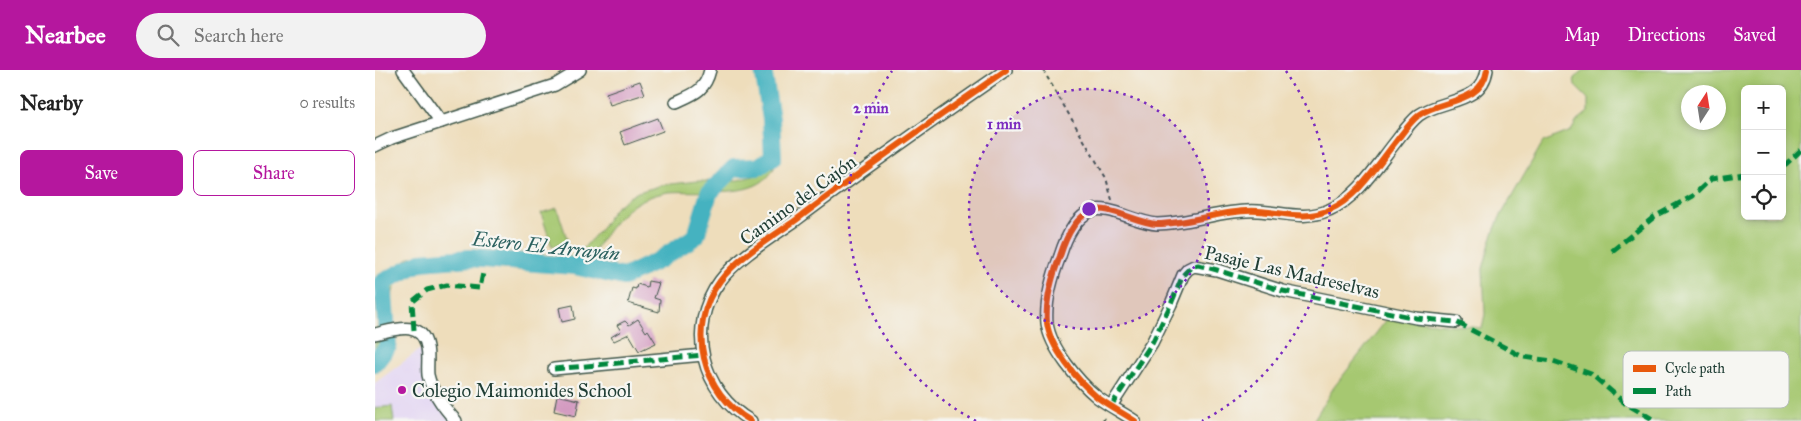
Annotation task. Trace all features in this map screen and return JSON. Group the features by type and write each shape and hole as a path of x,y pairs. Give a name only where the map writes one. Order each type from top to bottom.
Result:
{"street":[{"path":"403,70 441,122"},
{"path":"375,146 441,122 555,85 580,70"},
{"path":"676,102 698,93 708,79 710,70"},
{"name":"Camino del Cajón","path":"751,421 735,410 720,395 709,376 703,355 701,333 705,310 714,290 728,272 792,223 908,138 1006,70"},
{"path":"1135,421 1089,389 1062,356 1051,338 1047,317 1049,295 1057,265 1072,228 1085,215 1093,210 1101,209 1155,224 1240,211 1302,216 1328,211 1336,207 1357,189 1415,118 1428,110 1459,100 1475,92 1484,81 1487,70"},
{"name":"Pasaje Las Madreselvas","path":"1111,406 1160,328 1183,274 1194,266 1217,270 1283,291 1416,318 1456,322"},
{"path":"375,334 404,327 414,330 422,336 427,345 428,374 434,390 442,406 457,421"},
{"path":"553,369 703,355"}],"path":[{"path":"1043,70 1106,178 1111,191 1111,212"}],"shaded area":[{"name":"Colegio Maimonides School","path":"422,348 424,379 457,421 375,421 375,383"}],"green space":[{"path":"764,70 770,70 778,126 779,152 773,170 762,182 747,188 729,191 668,192 645,199 628,209 621,216 587,260 567,268 516,270 422,265 414,268 395,286 390,325 375,359 375,338 379,321 381,296 386,283 396,267 410,257 442,253 471,254 517,261 564,261 578,254 600,230 614,209 638,192 663,185 697,181 730,182 754,176 764,167 772,141 765,112"},
{"path":"1584,70 1801,70 1801,421 1313,421 1334,387 1388,318 1482,328 1485,314 1483,269 1491,239 1499,219 1543,142 1571,131 1577,121 1588,112 1588,99 1575,86 1574,78"},
{"path":"557,208 568,242 552,247 541,213"},
{"path":"392,406 394,421 375,421 375,408"}],"building":[{"path":"640,81 645,94 610,105 606,93"},
{"path":"658,118 663,131 625,145 620,132"},
{"path":"648,281 659,283 654,298 660,300 659,312 628,303 632,288 636,289 637,284 647,287"},
{"path":"573,305 575,319 562,322 559,308"},
{"path":"638,319 656,343 639,351 629,334 614,341 611,337 621,331 617,325 625,321 629,325"},
{"path":"557,395 579,400 576,416 554,411"}],"waterway":[{"name":"Estero El Arrayán","path":"375,363 388,346 383,282 421,262 470,258 575,266 624,277 659,260 696,236 709,193 734,168 758,167 773,157 771,119 763,70"}],"marked path":[{"path":"1786,164 1801,150"},
{"path":"1612,251 1654,217 1693,196 1711,179 1741,175"},
{"path":"1111,406 1152,343 1183,275 1191,267 1198,265 1283,291 1416,318 1456,322 1523,357 1553,361 1591,374 1623,401"},
{"path":"414,330 412,302 427,290 447,285 480,288 483,273"},
{"path":"554,369 703,355"},
{"path":"1634,408 1656,421"}],"cycle path":[{"path":"751,421 734,409 721,394 710,377 704,358 702,339 703,319 709,299 720,281 727,272 755,248 1006,70"},
{"path":"1135,421 1097,397 1082,382 1059,353 1049,333 1047,306 1052,281 1068,237 1075,224 1085,214 1091,211 1105,210 1157,224 1182,222 1232,212 1258,211 1311,215 1329,210 1339,205 1357,190 1415,118 1428,110 1469,95 1484,81 1487,70"}],"place":[{"name":"Colegio Maimonides School","path":"402,390"}]}
